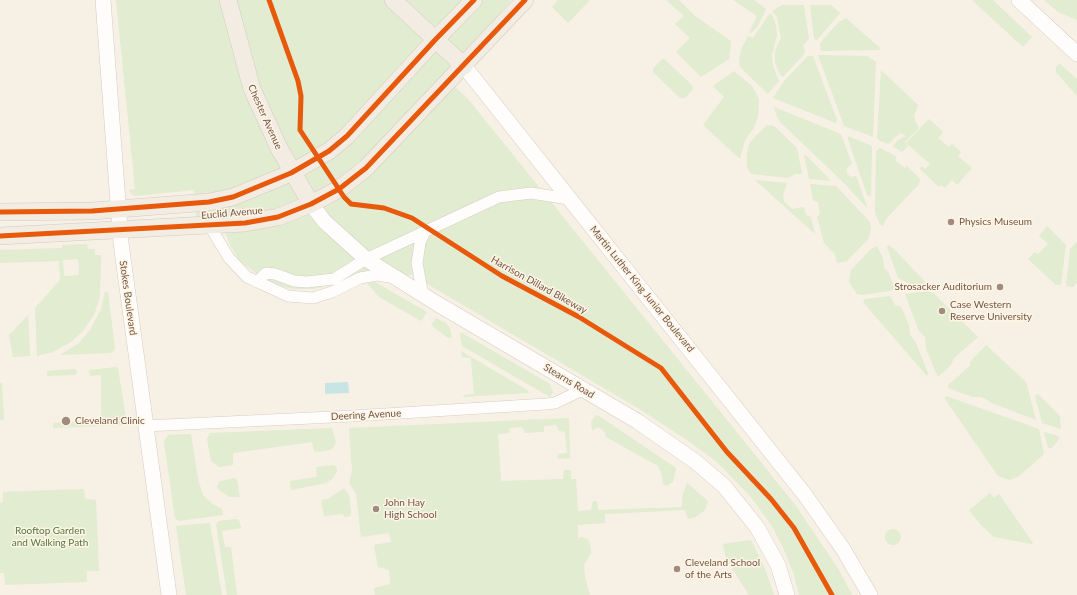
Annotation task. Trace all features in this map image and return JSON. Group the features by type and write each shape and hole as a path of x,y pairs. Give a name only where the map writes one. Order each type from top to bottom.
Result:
{"main road":[{"name":"Stokes Boulevard","path":"103,0 119,230 127,301 169,595"},
{"name":"Chester Avenue","path":"228,0 252,88 291,173 311,204"},
{"name":"Martin Luther King Junior Boulevard","path":"393,0 464,66 805,495 844,549 870,595"},
{"name":"Euclid Avenue","path":"0,212 118,209 221,200 233,197 291,173 329,151 347,136 435,40 474,0"},
{"name":"Euclid Avenue","path":"0,236 234,224 267,220 311,204 339,189 366,168 525,0"},
{"path":"1019,0 1077,54"},
{"name":"Stearns Road","path":"311,204 324,221 366,259 423,296 584,389 671,443 696,462 724,486 741,506 765,540 778,565 787,595"}],"street":[{"path":"257,282 266,273 275,274 294,281 321,282 334,279 366,259 499,197 531,193 569,199"},
{"path":"209,225 229,258 239,270 247,277 280,294 305,298 332,292 360,278 370,275 395,278"},
{"path":"423,296 417,262 420,243 425,232"},
{"name":"Deering Avenue","path":"145,426 353,416 546,404 555,403 584,389"}],"green space":[{"path":"116,0 511,0 476,44 442,75 468,99 796,506 839,570 852,595 799,595 794,575 785,552 772,526 750,496 717,462 687,440 641,410 412,275 344,279 334,284 313,289 294,289 275,285 240,261 230,245 220,217 196,218 194,190 135,196 130,193 129,190 135,189"},
{"path":"558,0 590,0 568,23 552,7"},
{"path":"666,0 679,0 695,16 731,41 729,59 701,77 676,52 690,38 675,24 684,16"},
{"path":"733,0 754,0 766,9 758,26 751,33 749,33 757,16"},
{"path":"972,0 993,0 1032,37 1023,47"},
{"path":"1044,0 1077,0 1077,20 1058,12"},
{"path":"782,5 804,5 809,39 803,45 805,53 783,77 780,75 775,63 775,51 781,38 777,17 772,11"},
{"path":"810,5 831,5 840,13 817,40 814,39"},
{"path":"770,13 773,16 776,26 777,35 772,55 773,66 779,81 768,94 740,67 739,61 741,50 748,36 753,38"},
{"path":"846,18 880,48 879,50 821,51 820,43 839,22"},
{"path":"818,55 867,56 876,62 873,137 844,126"},
{"path":"808,56 813,56 837,120 836,123 773,98 784,81"},
{"path":"662,59 664,59 692,85 693,89 685,98 680,98 653,72 653,69"},
{"path":"1060,64 1077,79 1077,96 1056,72 1056,66"},
{"path":"881,70 918,105 914,116 919,128 905,142 908,146 902,152 893,146 898,140 906,136 901,133 889,144 880,141 877,138"},
{"path":"734,71 753,87 759,99 758,116 754,128 745,140 740,159 703,125 724,97 713,86"},
{"path":"774,107 841,134 852,164 847,168 847,174 852,177 856,176 868,209 841,180 781,123 777,117"},
{"path":"929,119 943,132 938,138 949,147 952,144 961,152 958,156 972,168 957,185 952,180 945,188 941,185 939,187 920,169 922,166 925,169 930,164 906,143"},
{"path":"767,125 774,126 797,148 802,174 795,174 788,178 752,174 749,171 747,167 747,153 750,142"},
{"path":"848,136 872,146 871,196 867,195"},
{"path":"880,148 897,157 895,160 905,168 907,166 920,179 919,184 886,219 883,226 880,224 875,213 876,151"},
{"path":"804,155 806,155 831,181 809,179"},
{"path":"755,180 787,183 783,195 784,201 792,209 804,207 806,215 811,217 815,234"},
{"path":"810,184 836,186 870,222 871,229 868,239 847,261 837,263 835,254 824,243 817,217 820,214 818,202 813,200"},
{"path":"1047,226 1066,245 1061,285 1056,285 1028,259 1035,252 1038,254 1048,244 1039,236"},
{"path":"1077,242 1077,282 1073,287 1066,286 1070,249"},
{"path":"87,244 88,249 95,249 95,255 101,255 100,297 94,315 83,331 71,342 53,352 37,356 35,308 60,280 59,261 0,263 0,250 62,248 62,245","holes":["78,259 79,275 64,276 63,260"]},
{"path":"889,245 926,283 926,287 911,290 906,282 898,278 887,247"},
{"path":"877,246 883,258 884,268 889,273 895,290 863,295 857,294 849,282 851,270 871,249"},
{"path":"375,282 427,312 421,321 379,297 367,283"},
{"path":"927,291 932,292 978,337 954,358 951,365 938,377 926,349 925,337 919,331 905,294"},
{"path":"105,292 108,292 115,349 111,353 60,355 79,343 90,330 101,309"},
{"path":"890,296 895,305 901,307 909,325 910,335 915,341 928,373 927,376 863,302 865,299"},
{"path":"28,315 30,356 13,357 9,335"},
{"path":"436,318 446,323 450,329 452,337 448,338 431,325"},
{"path":"460,333 550,384 553,392 550,397 462,346"},
{"path":"986,345 1026,382 1036,420 992,403 982,397 973,397 948,388 948,385 970,366 970,362"},
{"path":"461,351 527,390 529,393 463,397 464,395 474,394 471,358 462,357"},
{"path":"118,368 127,425 53,428 53,423 101,420 101,375 90,376 89,370"},
{"path":"75,369 77,371 76,375 47,376 47,371"},
{"path":"0,383 2,383 4,420 0,420"},
{"path":"1038,394 1060,416 1061,429 1042,423 1035,396"},
{"path":"946,396 1039,429 1044,454 1018,477 1009,480 998,476 945,399"},
{"path":"595,415 599,416 676,468 673,482 667,486 663,484 662,475 658,466 606,437 605,432 598,427 592,431 591,422"},
{"path":"569,418 570,458 559,459 557,457 559,454 567,453 565,432 559,431 556,425 544,426 544,431 542,432 525,433 522,427 510,428 509,433 498,434 501,481 563,479 564,470 571,470 571,479 576,479 578,511 591,510 593,501 597,501 598,510 682,507 682,497 687,483 708,501 705,510 694,518 688,519 685,510 605,514 605,523 578,525 578,538 582,537 588,539 591,548 591,553 584,565 585,578 590,595 375,595 374,588 390,584 389,570 378,567 374,545 391,542 389,533 361,537 356,494 349,483 352,471 349,428"},
{"path":"332,428 336,442 334,447 330,450 316,452 314,451 312,442 233,453 233,465 219,467 211,461 207,439 210,433"},
{"path":"1044,432 1058,436 1059,439 1052,448 1048,448"},
{"path":"191,434 198,479 203,495 211,503 222,509 223,515 179,521 175,518 164,442 168,435"},
{"path":"336,466 337,471 333,478 326,483 291,490 290,481 317,477 316,467"},
{"path":"235,478 237,480 240,497 229,497 218,489 217,486 220,481"},
{"path":"344,488 349,495 350,516 344,517 343,514 324,516 321,500 328,499"},
{"name":"Rooftop Garden and Walking Path","path":"84,489 85,499 96,500 99,571 87,571 87,582 5,585 4,573 0,573 0,503 3,502 3,492"},
{"path":"990,493 994,498 999,494 1033,543 1032,544 994,537 981,525 969,510"},
{"path":"239,520 241,528 222,531 225,547 231,547 237,595 227,595 216,524 219,521"},
{"path":"210,523 222,595 186,595 176,526"},
{"path":"893,529 900,534 901,537 896,544 893,545 886,540 885,537 890,530"},
{"path":"751,540 766,571 774,595 749,595 726,559 723,544"}],"water":[{"path":"348,382 349,393 325,394 325,383"}],"cycle path":[{"name":"Harrison Dillard Bikeway","path":"269,0 298,81 301,96 300,130 344,197 351,204 384,208 412,218 502,276 579,317 661,368 727,452 771,499 794,528 832,595"},
{"path":"0,212 92,211 209,202 233,197 291,173 329,151 347,136 435,40 474,0"},
{"path":"0,236 245,223 278,217 311,204 339,189 366,168 525,0"}],"place":[{"name":"Physics Museum","path":"951,222"},
{"name":"Strosacker Auditorium","path":"1000,287"},
{"name":"Case Western Reserve University","path":"942,311"},
{"name":"Cleveland Clinic","path":"66,421"},
{"name":"John Hay High School","path":"376,509"},
{"name":"Cleveland School of the Arts","path":"677,569"}]}
